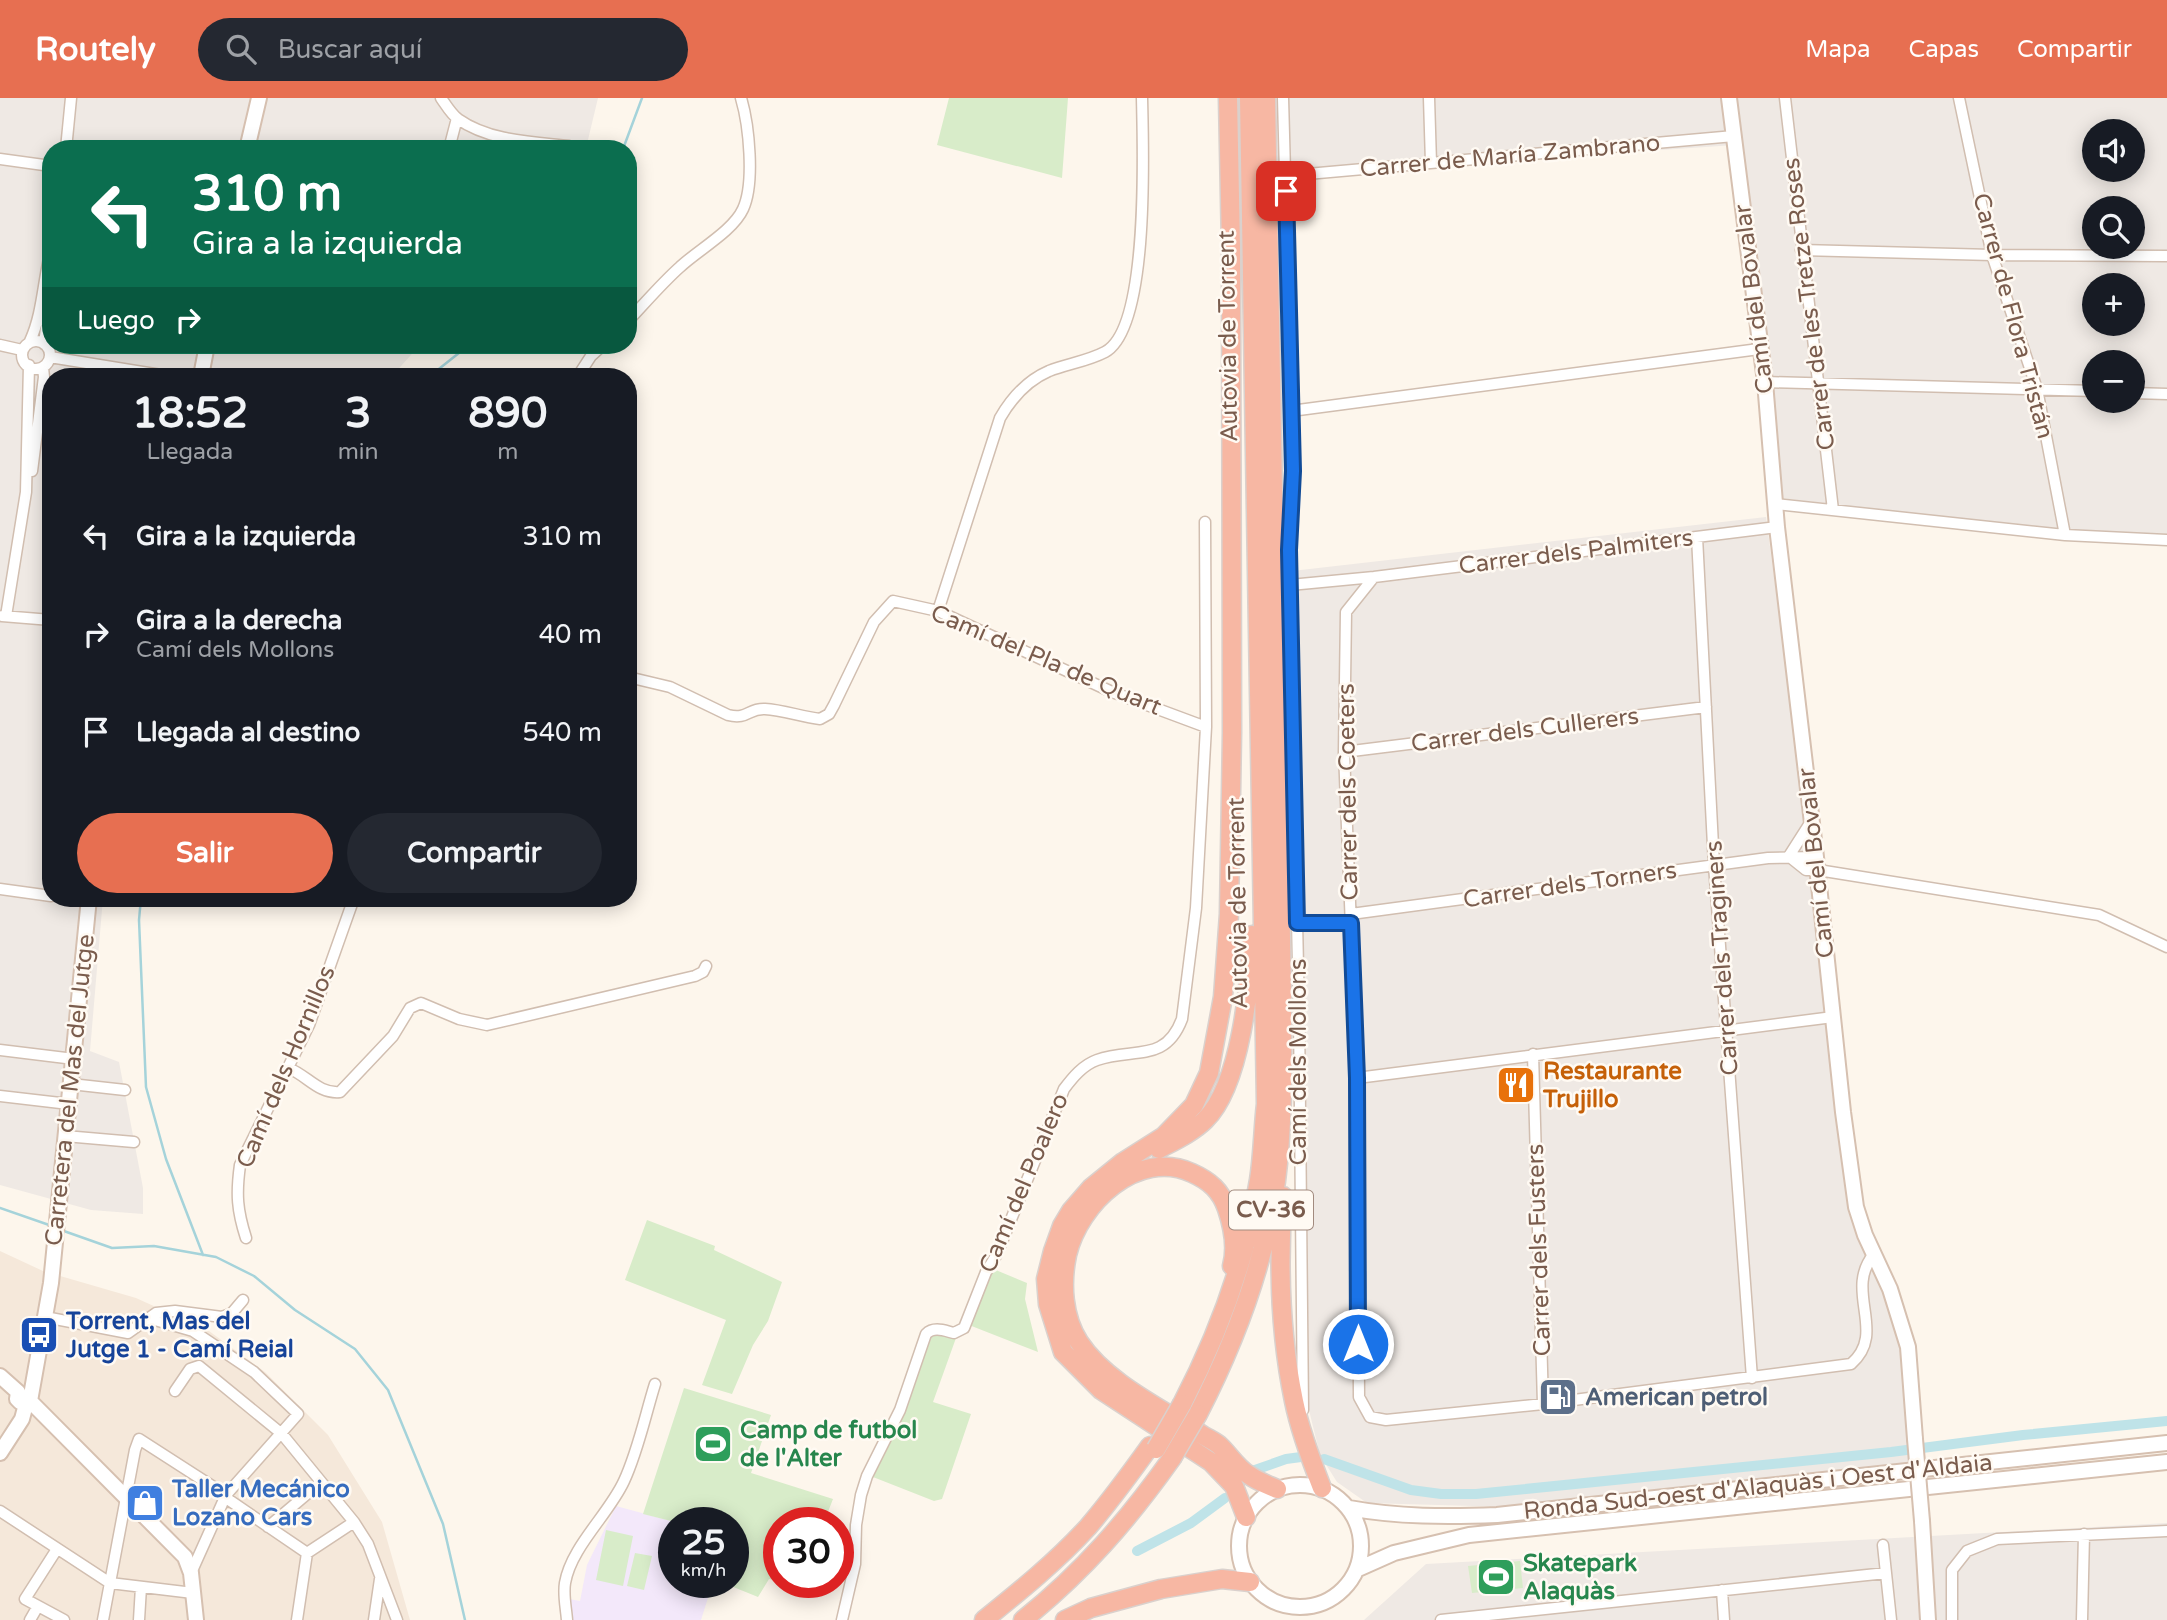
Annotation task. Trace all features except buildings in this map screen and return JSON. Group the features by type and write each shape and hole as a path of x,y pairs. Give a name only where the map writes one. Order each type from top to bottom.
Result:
{"highway":[{"path":"1228,98 1232,732 1229,914 1223,997 1209,1073 1194,1105 1164,1136 1123,1162 1091,1188 1071,1211 1062,1226 1046,1279 1048,1304 1063,1352 1101,1391 1211,1462 1234,1486 1246,1517"},
{"name":"Autovia de Torrent","path":"1023,1620 1056,1594 1108,1542 1140,1502 1180,1403 1207,1356 1232,1293 1259,1179 1266,1104 1249,98"},
{"name":"Autovia de Torrent","path":"995,1620 1040,1584 1093,1531 1159,1451 1198,1414 1225,1362 1248,1300 1263,1251 1276,1182 1282,1107 1282,994 1266,98"},
{"path":"1091,1188 1122,1168 1175,1141 1205,1120 1226,1090 1238,1051 1251,955 1254,766 1259,729"},
{"path":"1282,994 1288,1023 1289,1106 1279,1247 1286,1357 1303,1438 1322,1488"},
{"path":"1180,1403 1226,1290 1234,1261 1233,1227 1224,1198 1208,1180 1183,1168 1157,1166 1130,1174 1104,1193 1077,1231 1067,1255 1064,1288 1067,1317 1080,1343 1110,1375 1218,1445 1248,1475 1277,1489"},
{"path":"984,1620 1035,1579 1087,1528 1120,1488 1159,1451"},
{"path":"1065,1620 1091,1608 1161,1588 1222,1579 1250,1582"}],"street":[{"path":"67,140 71,98"},
{"path":"249,140 258,98"},
{"path":"441,98 457,118 487,134 518,140"},
{"path":"637,312 679,268 733,223 744,208 750,175 749,142 741,98"},
{"path":"938,611 1000,418 1010,401 1047,372 1108,351 1119,338 1130,312 1143,213 1142,98"},
{"name":"Camí dels Mollons","path":"1283,98 1293,471 1290,585 1303,1438"},
{"path":"1429,98 1431,163"},
{"name":"Camí del Bovalar","path":"1729,98 1765,382 1777,527 1856,1207 1890,1289 1908,1347 1928,1620"},
{"name":"Carrer de les Tretze Roses","path":"1785,98 1833,510"},
{"name":"Carrer de Flora Tristán","path":"1959,98 1992,255 2037,389 2065,535"},
{"path":"451,140 457,118"},
{"name":"Carrer de María Zambrano","path":"1285,176 1734,136"},
{"path":"0,159 42,165"},
{"path":"1801,250 2167,256"},
{"path":"42,292 37,324 30,341 22,350 22,355 29,365 36,369 42,368"},
{"path":"30,341 42,344"},
{"path":"0,345 22,350"},
{"path":"1291,411 1759,349"},
{"path":"43,368 50,357"},
{"path":"50,357 118,368"},
{"path":"26,492 29,365"},
{"path":"1765,382 2082,391"},
{"path":"42,392 31,477 3,616 42,619"},
{"path":"2145,393 2167,394"},
{"path":"1776,504 2065,535 2167,540"},
{"path":"1205,522 1206,727"},
{"name":"Carrer dels Palmiters","path":"1290,585 1777,527"},
{"name":"Carrer dels Traginers","path":"1697,537 1714,865 1752,1378"},
{"name":"Carrer dels Coeters","path":"1374,577 1346,612 1345,752 1357,1078 1359,1397 1370,1417 1386,1420 1543,1404"},
{"name":"Camí del Pla de Quart","path":"637,679 670,687 738,718 755,710 765,709 820,719 829,714 874,622 893,601 938,611 1112,692 1206,727"},
{"name":"Carrer dels Cullerers","path":"1345,752 1706,707"},
{"name":"Camí del Poalero","path":"842,1620 855,1564 856,1525 861,1495 867,1476 900,1410 926,1334 936,1329 954,1333 964,1328 1064,1089 1075,1074 1096,1060 1153,1051 1168,1042 1180,1025 1189,975 1196,908 1206,727"},
{"path":"1812,820 1789,856 1806,870 1817,864 2099,915 2167,947"},
{"name":"Carrer dels Torners","path":"1297,923 1351,918 1789,856"},
{"path":"0,889 42,895"},
{"name":"Carretera del Mas del Jutge","path":"0,1453 22,1419 51,1283 88,907"},
{"name":"Camí dels Hornillos","path":"246,1238 238,1212 240,1165 309,1025 351,907"},
{"path":"288,1068 300,1073 322,1090 340,1092 393,1036 410,1007 421,1003 459,1019 487,1026 695,976 706,966"},
{"path":"1357,1078 1833,1017"},
{"path":"0,1050 74,1059"},
{"name":"Carrer dels Fusters","path":"1533,1054 1543,1404"},
{"path":"71,1084 125,1090"},
{"path":"0,1096 69,1104"},
{"path":"65,1136 134,1142"},
{"path":"1543,1404 1852,1364 1861,1356 1866,1346 1868,1332 1862,1299 1863,1271 1874,1254"},
{"path":"45,1317 128,1333 156,1312 175,1311 222,1317 232,1312 243,1300"},
{"path":"148,1318 193,1331 254,1372 298,1414 226,1495 191,1573"},
{"path":"175,1391 190,1369 199,1366 282,1434 354,1522 368,1544 397,1620"},
{"path":"0,1376 27,1398 185,1557 191,1573 196,1620"},
{"path":"567,1620 564,1595 568,1573 625,1479 655,1384"},
{"path":"103,1620 139,1438 226,1495 229,1500 307,1553"},
{"name":"Ronda Sud-oest d'Alaquàs i Oest d'Aldaia","path":"1349,1508 1409,1516 1497,1514 2167,1444"},
{"name":"Ronda Sud-oest d'Alaquàs i Oest d'Aldaia","path":"1358,1569 1394,1553 1469,1535 2167,1462"},
{"path":"268,1527 320,1483"},
{"path":"1282,1606 1305,1608 1328,1602 1346,1588 1358,1569 1362,1537 1349,1508 1322,1488 1300,1485 1277,1489 1259,1500 1246,1517 1239,1539 1241,1562 1250,1582 1282,1606 1291,1620"},
{"path":"0,1511 110,1583 193,1593"},
{"path":"297,1620 307,1553 354,1522"},
{"path":"1952,1620 1952,1570 1967,1551 1997,1539 2167,1531"},
{"path":"2082,1620 2084,1534"},
{"path":"1883,1545 1891,1620"},
{"path":"57,1549 25,1599 64,1620"},
{"path":"1441,1620 1886,1573"},
{"path":"374,1620 380,1579"},
{"path":"139,1620 141,1587"},
{"path":"1722,1590 1724,1620"},
{"path":"1321,1620 1328,1602"},
{"path":"30,1620 38,1606"}],"shaded area":[{"path":"0,98 598,98 588,140 42,140 42,354 412,354 399,368 42,368 42,907 102,907 90,1051 119,1062 143,1188 143,1214 91,1210 0,1185"},
{"path":"1274,98 2167,98 2167,534 2054,529 1780,498 1735,145 1294,175 1275,181"},
{"path":"1766,517 1858,1204 1905,1349 1913,1462 1509,1507 1367,1503 1337,1482 1320,1455 1307,1402 1306,1039 1299,973 1292,571"},
{"path":"0,1251 43,1271 136,1298 209,1331 265,1372 328,1435 382,1522 410,1620 0,1620"},
{"path":"616,1506 658,1517 658,1598 708,1598 701,1620 570,1620 569,1599 580,1601 587,1565"},
{"path":"2167,1523 2167,1620 1364,1620 1426,1564"}],"green space":[{"path":"949,98 1068,98 1062,178 937,145"},
{"path":"647,1220 715,1246 714,1250 782,1282 768,1321 753,1345 732,1394 702,1385 726,1320 625,1280"},
{"path":"991,1268 1027,1283 1025,1299 1038,1352 969,1325"},
{"path":"938,1335 956,1338 933,1402 971,1414 942,1499 934,1501 873,1477 928,1339"},
{"name":"Camp de futbol de l'Alter","path":"684,1388 771,1415 751,1473 833,1499 830,1507 763,1507 763,1589 758,1597 749,1593 749,1507 658,1507 658,1518 643,1514"},
{"path":"606,1530 633,1536 623,1586 596,1580"},
{"path":"635,1553 652,1556 644,1590 627,1586"},
{"name":"Skatepark Alaquàs","path":"1520,1561 1523,1588 1472,1593 1468,1566"}],"waterway":[{"path":"626,140 642,98"},
{"path":"440,368 458,354"},
{"path":"140,907 146,1087 166,1159 203,1255"},
{"path":"0,1208 52,1226"},
{"path":"61,1230 112,1248 154,1246 216,1257 254,1276 295,1310 355,1349 388,1390 443,1524 465,1620"},
{"path":"1324,1459 1411,1490 1441,1494 1476,1494 2167,1421"},
{"path":"1255,1470 1286,1459 1301,1457"},
{"path":"1137,1551 1191,1523 1225,1498"}],"place":[{"name":"Restaurante Trujillo","path":"1516,1085"},
{"name":"Torrent, Mas del Jutge 1 - Camí Reial","path":"39,1335"},
{"name":"American petrol","path":"1558,1397"},
{"name":"Camp de futbol de l'Alter","path":"713,1444"},
{"name":"Taller Mecánico Lozano Cars","path":"145,1503"},
{"name":"Skatepark Alaquàs","path":"1496,1577"}],"route":[{"path":"1286,191 1293,471 1289,550 1297,923 1351,923 1357,1078 1358,1344"}]}
